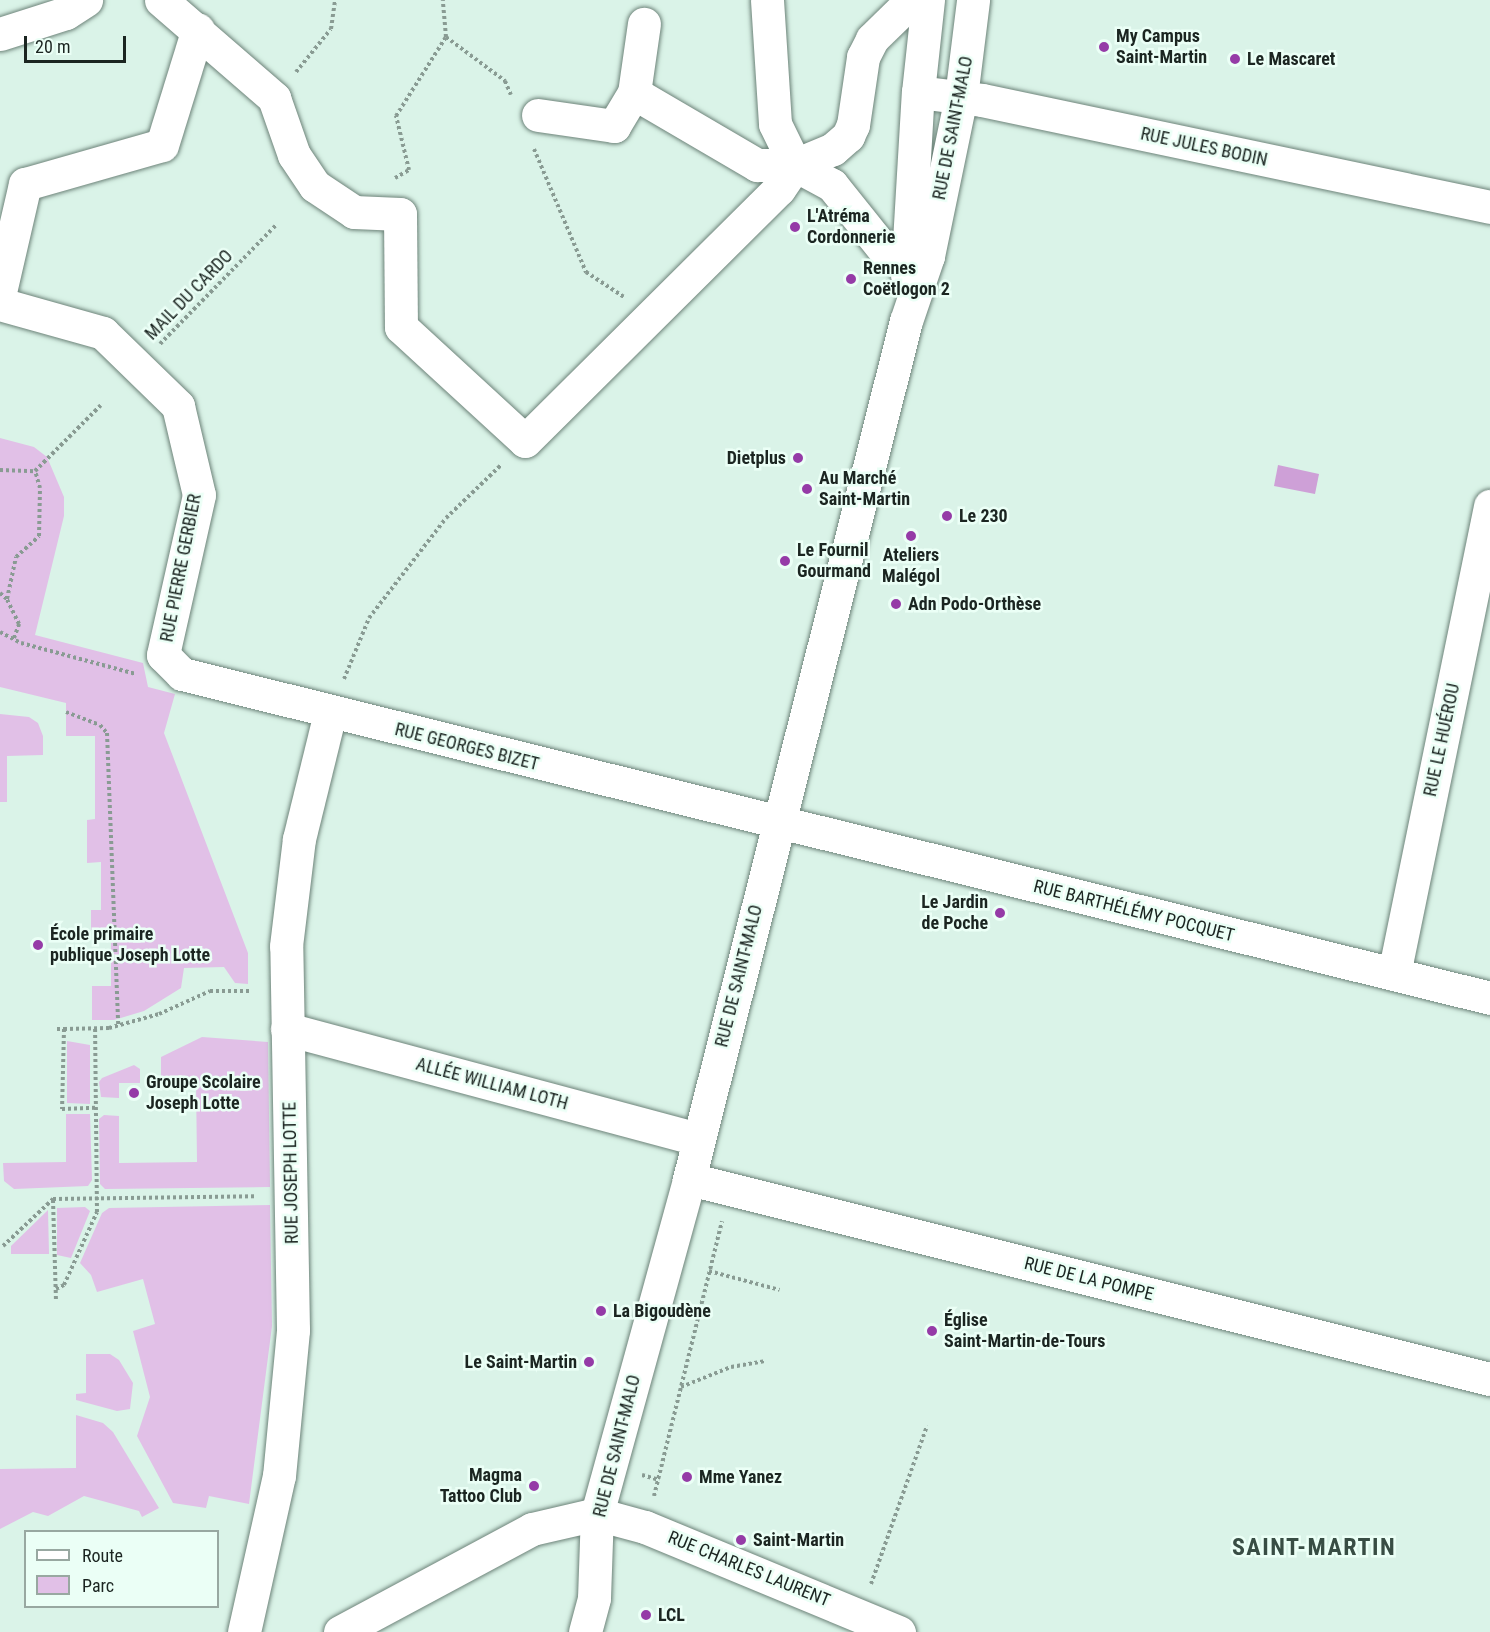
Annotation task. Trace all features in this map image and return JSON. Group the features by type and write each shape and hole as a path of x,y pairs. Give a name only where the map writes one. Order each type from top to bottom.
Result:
{"street":[{"path":"0,34 66,13 86,0"},
{"path":"161,0 198,29 274,98 294,155 315,186 354,212 400,214 401,327 525,441 779,189 795,165"},
{"path":"767,0 775,124 795,165 832,185 888,255 918,257"},
{"path":"634,93 757,165 795,165 832,149 848,136 854,125 868,48 912,0"},
{"name":"RUE DE SAINT-MALO","path":"918,257 918,92 928,0"},
{"name":"RUE DE SAINT-MALO","path":"585,1632 594,1598 597,1514 689,1179 906,321 918,257 961,96 973,0"},
{"path":"528,121 614,126 634,93 644,24"},
{"path":"0,292 25,184 162,145 198,29"},
{"name":"RUE JULES BODIN","path":"918,92 961,96 1490,207"},
{"name":"RUE PIERRE GERBIER","path":"0,304 103,333 178,406 199,495 173,665"},
{"name":"RUE LE HUÉROU","path":"1394,974 1490,506"},
{"name":"RUE GEORGES BIZET","path":"173,665 330,713 778,823"},
{"name":"RUE JOSEPH LOTTE","path":"244,1632 279,1476 292,1330 293,1196 286,946 294,879 330,713"},
{"name":"RUE BARTHÉLÉMY POCQUET","path":"778,823 1490,998"},
{"name":"ALLÉE WILLIAM LOTH","path":"287,1029 698,1139"},
{"name":"RUE DE LA POMPE","path":"689,1179 1490,1379"},
{"path":"339,1632 532,1529 597,1514"},
{"name":"RUE CHARLES LAURENT","path":"597,1514 645,1527 899,1632"}],"path":[{"path":"274,98 331,29 336,0"},
{"path":"391,180 409,170 396,116 446,37 443,0"},
{"path":"446,37 505,81 528,121 586,272 652,316"},
{"name":"MAIL DU CARDO","path":"138,366 276,225"},
{"path":"0,470 35,471 101,405"},
{"path":"330,713 369,618 446,518 525,441"},
{"path":"7,599 16,557 39,536 40,488 35,471"},
{"path":"0,593 7,599 19,624 14,638"},
{"path":"0,632 147,677 173,665"},
{"path":"66,712 100,725 107,733 118,1026"},
{"path":"57,1029 95,1029 118,1026 159,1014 210,991 248,991"},
{"path":"63,1029 62,1109 94,1108"},
{"path":"56,1289 64,1285 97,1212 94,1108 95,1029"},
{"path":"645,1527 720,1225 737,1191"},
{"path":"3,1246 53,1199 259,1196"},
{"path":"53,1199 56,1300"},
{"path":"709,1272 780,1290"},
{"path":"681,1387 731,1367 764,1361"},
{"path":"870,1587 927,1426"}],"green space":[{"path":"0,438 34,447 47,457 64,497 64,516 35,635 143,663 148,687 175,694 164,733 248,953 248,984 235,983 224,967 184,968 181,988 144,1011 114,1020 92,1020 92,986 111,986 111,930 91,930 91,910 101,910 101,862 87,863 87,820 95,819 95,736 66,736 66,703 0,687"},
{"path":"0,714 29,717 38,723 43,736 43,755 7,756 7,802 0,802"},
{"path":"202,1037 268,1042 270,1187 105,1189 100,1184 99,1119 104,1115 119,1116 119,1163 197,1162 196,1082 161,1082 161,1057"},
{"path":"67,1041 90,1045 90,1104 67,1103"},
{"path":"134,1065 140,1069 140,1083 119,1083 119,1098 101,1097 99,1082 102,1078"},
{"path":"66,1114 90,1114 92,1180 88,1186 14,1189 4,1181 3,1163 66,1162"},
{"path":"270,1205 272,1326 249,1504 209,1496 206,1508 173,1503 137,1436 150,1397 133,1331 155,1324 143,1279 97,1292 91,1275 80,1263 102,1213 109,1208"},
{"path":"85,1207 90,1211 71,1258 57,1255 57,1208"},
{"path":"48,1210 49,1254 11,1254 11,1246"},
{"path":"86,1354 110,1354 119,1360 133,1383 130,1409 117,1411 76,1400 76,1394 86,1393"},
{"path":"76,1415 103,1423 113,1432 159,1508 142,1517 139,1511 84,1496 48,1516 33,1512 0,1529 0,1469 76,1468"}],"shaded area":[{"path":"1278,465 1319,474 1315,494 1274,486"}],"place":[{"name":"My Campus Saint-Martin","path":"1104,47"},
{"name":"Le Mascaret","path":"1235,59"},
{"name":"L'Atréma Cordonnerie","path":"795,227"},
{"name":"Rennes Coëtlogon 2","path":"851,279"},
{"name":"Dietplus","path":"798,458"},
{"name":"Au Marché Saint-Martin","path":"807,489"},
{"name":"Le 230","path":"947,516"},
{"name":"Ateliers Malégol","path":"911,536"},
{"name":"Le Fournil Gourmand","path":"785,561"},
{"name":"Adn Podo-Orthèse","path":"896,604"},
{"name":"Le Jardin de Poche","path":"1000,913"},
{"name":"École primaire publique Joseph Lotte","path":"38,945"},
{"name":"Groupe Scolaire Joseph Lotte","path":"134,1093"},
{"name":"La Bigoudène","path":"601,1311"},
{"name":"Église Saint-Martin-de-Tours","path":"932,1331"},
{"name":"Le Saint-Martin","path":"589,1362"},
{"name":"Mme Yanez","path":"687,1477"},
{"name":"Magma Tattoo Club","path":"534,1486"},
{"name":"Saint-Martin","path":"741,1540"},
{"name":"LCL","path":"646,1615"}],"district":[{"name":"SAINT-MARTIN","path":"1314,1548"}]}
